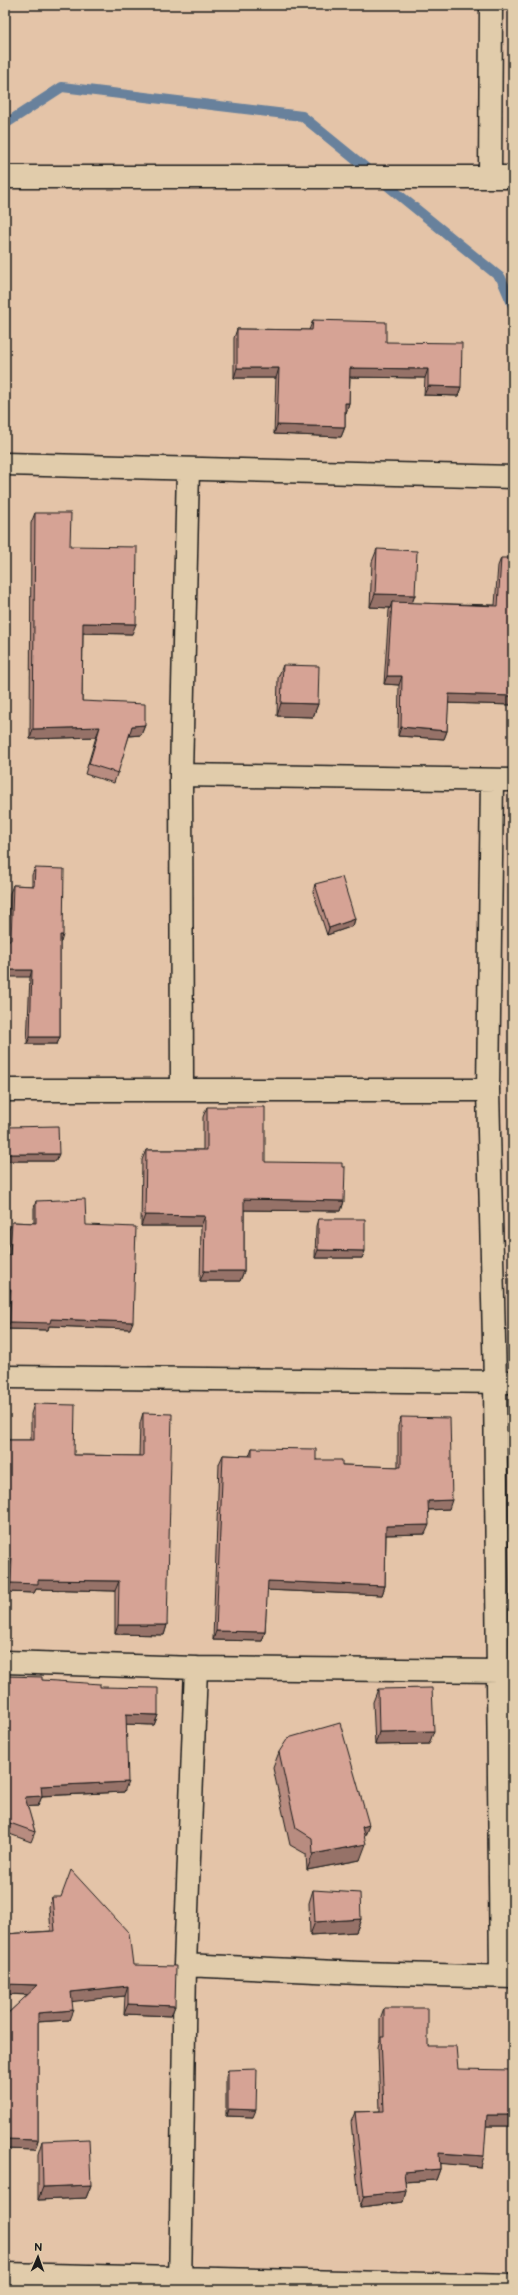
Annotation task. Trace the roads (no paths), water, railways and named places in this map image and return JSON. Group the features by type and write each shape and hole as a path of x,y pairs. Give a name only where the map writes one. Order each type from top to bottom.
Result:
{"street":[{"path":"490,177 492,5"},
{"path":"5,177 513,177"},
{"path":"5,464 513,477"},
{"path":"182,1090 181,775 188,469"},
{"path":"181,775 502,780 488,1090 504,1382 498,1671 506,1789 507,1976 359,1973 185,1965"},
{"path":"5,1090 488,1090"},
{"path":"5,1377 504,1382"},
{"path":"5,1662 196,1668 498,1671"},
{"path":"180,2284 185,1965 196,1668"},
{"path":"5,2274 180,2284 513,2286"}],"waterway":[{"path":"5,124 62,87 302,116 501,278 513,306"}]}
